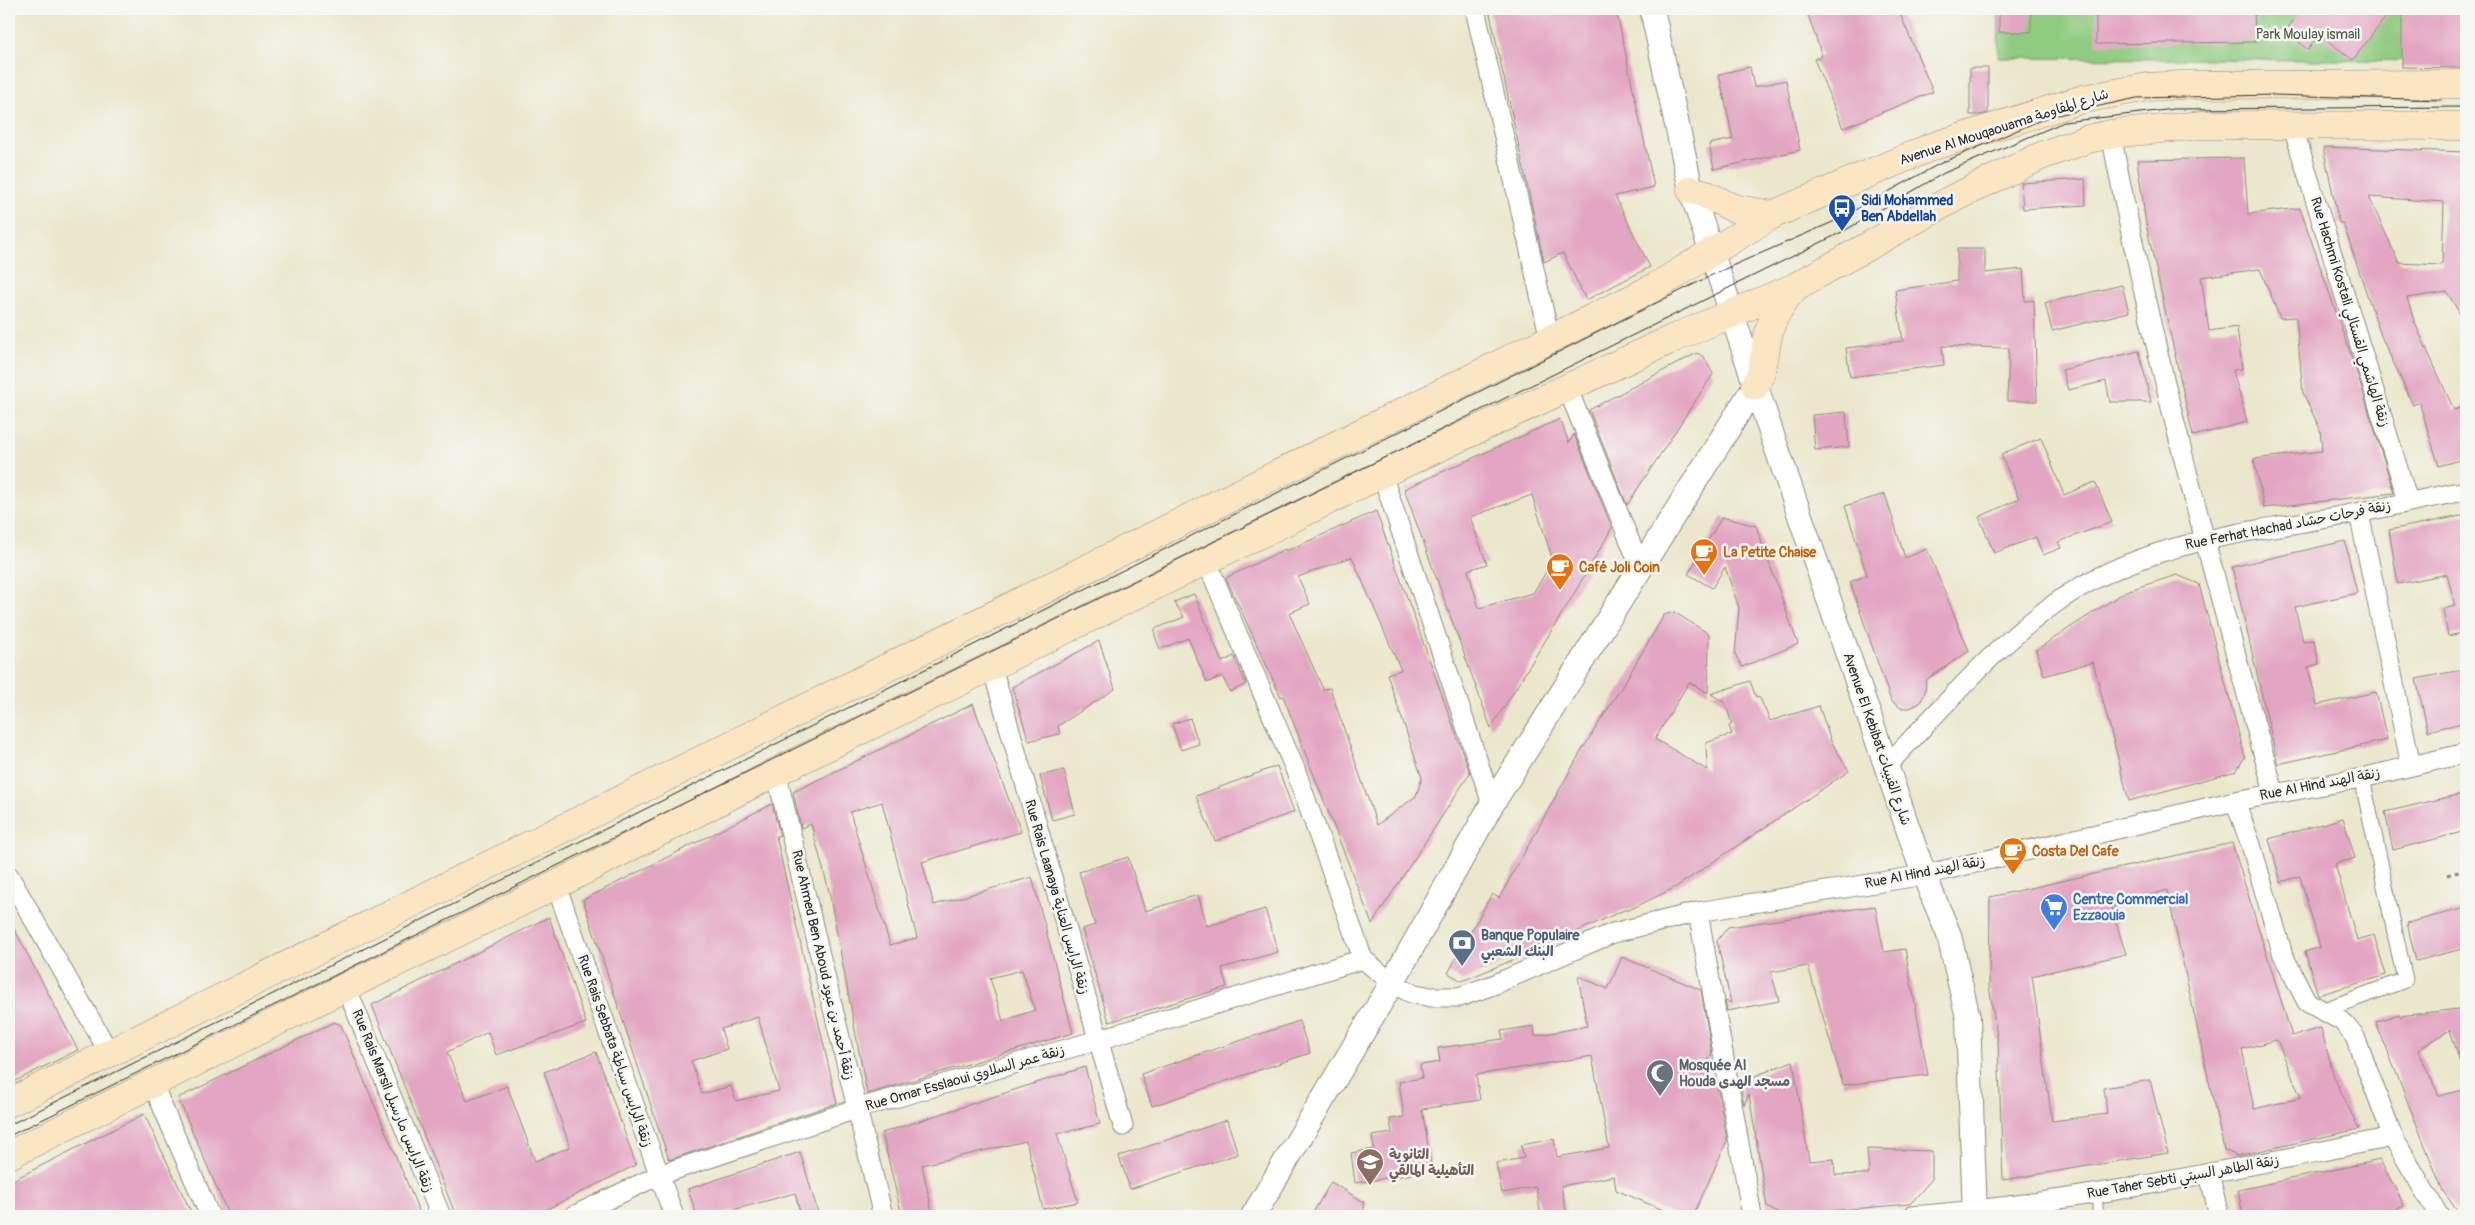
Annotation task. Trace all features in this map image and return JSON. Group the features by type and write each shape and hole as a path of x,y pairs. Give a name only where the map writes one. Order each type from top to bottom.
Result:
{"main road":[{"name":"Avenue Al Mouqaouama شارع المقاومة","path":"9,1103 1655,287 1715,262 1772,215 1931,147 2083,99 2115,92 2181,86 2466,84"},
{"path":"9,1156 346,987 556,885 776,772 1382,474 1567,387 1794,287 2022,164 2088,139 2111,134 2202,125 2466,126"},
{"path":"1691,190 1703,193 1733,208 1752,213 1772,215"},
{"path":"1755,386 1763,368 1767,342 1774,320 1794,287"}],"street":[{"path":"1475,9 1550,339"},
{"name":"Avenue El Kebibat شارع القبيبات","path":"1652,9 1691,190 1755,386 1924,875 1949,935 1968,1018 1975,1214"},
{"name":"Rue Hachmi Kostali زنقة الهاشمي القستالي","path":"2292,124 2408,501"},
{"path":"2111,134 2132,244 2203,540 2274,792"},
{"path":"1254,1216 1392,984 1492,804 1755,386"},
{"path":"1567,387 1640,566"},
{"path":"1382,474 1492,804"},
{"name":"Rue Ferhat Hachad زنقة فرحات حشاد","path":"1887,764 2024,627 2058,602 2100,576 2144,556 2203,540 2359,513 2408,501 2466,491"},
{"path":"2359,513 2411,766"},
{"path":"1206,560 1295,769 1363,959"},
{"name":"Rue Rais Laanaya زنقة الرايس العناية","path":"992,667 1123,1126"},
{"name":"Rue Al Hind زنقة الهند","path":"1363,959 1392,984 1411,993 1431,997 1459,997 1494,985 1613,933 1698,912 1924,875 2235,800 2362,778 2466,754"},
{"name":"Rue Ahmed Ben Aboud زنقة أحمد بن عبود","path":"776,772 824,962 856,1109 883,1216"},
{"path":"2322,1011 2405,980 2362,778"},
{"path":"2235,800 2251,845 2283,955 2307,1002 2342,1021 2355,1037 2393,1137 2439,1216"},
{"path":"9,876 110,1054"},
{"name":"Rue Rais Sebbata زنقة الرايس سباطة","path":"556,885 674,1216"},
{"path":"1698,912 1752,1216"},
{"name":"Rue Omar Esslaoui زنقة عمر السلاوي","path":"573,1216 658,1175 856,1109 1098,1040 1363,959"},
{"name":"Rue Rais Marsil زنقة الرايس مارسيل","path":"346,987 441,1216"},
{"path":"153,1085 210,1216"},
{"name":"Rue Taher Sebti زنقة الطاهر السبتي","path":"1912,1216 1975,1214 2209,1173 2393,1137"},
{"path":"2209,1173 2219,1216"}],"lane":[{"path":"2097,1193 2098,1216"}],"path":[{"path":"2447,875 2466,870"}],"green space":[{"name":"Park Moulay ismail","path":"1999,9 2466,9 2466,61 1998,58"}],"building":[{"path":"1489,9 1616,9 1654,187 1615,196 1650,267 1586,300 1563,253 1544,262"},
{"path":"1806,9 1898,9 1933,92 1843,128 1814,59 1822,56"},
{"path":"1999,9 2031,9 2031,32 1999,32"},
{"path":"2096,9 2254,9 2255,42 2096,44"},
{"path":"2301,9 2392,9 2353,60 2319,34 2308,50 2286,31"},
{"path":"2402,9 2466,9 2466,68 2402,67"},
{"path":"1750,67 1754,87 1786,80 1800,150 1714,169 1709,144 1733,139 1719,74"},
{"path":"1970,68 1988,68 1988,113 1970,115"},
{"path":"2323,147 2466,152 2466,324 2447,292 2407,298 2414,321 2454,410 2466,406 2466,458 2439,466 2419,402 2413,405 2381,336 2343,223 2339,223","holes":["2369,197 2444,202 2442,265 2399,263"]},
{"path":"2244,158 2248,214 2300,208 2358,376 2394,493 2264,508 2254,459 2322,451 2320,429 2303,393 2296,317 2280,318 2260,269 2201,277 2209,331 2237,327 2242,369 2233,370 2247,422 2193,436 2146,224 2137,160"},
{"path":"2085,179 2086,205 2023,209 2021,183"},
{"path":"1957,249 1985,249 1985,273 2023,269 2025,301 2034,300 2037,401 2007,401 2009,348 1942,346 1944,365 1850,377 1846,348 1903,341 1895,290 1957,281"},
{"path":"2122,285 2129,312 2052,331 2045,303"},
{"path":"2139,351 2151,402 2110,402 2106,381 2068,390 2062,370"},
{"path":"1697,353 1704,357 1713,374 1627,505 1589,410"},
{"path":"1846,412 1849,447 1815,450 1812,415"},
{"path":"1560,419 1569,443 1574,434 1612,528 1568,604 1491,728 1404,489","holes":["1532,495 1553,561 1533,593 1479,608 1468,570 1487,564 1470,517"]},
{"path":"2041,438 2064,495 2095,482 2112,522 2058,542 2061,548 2043,555 2036,537 1994,553 1979,517 2019,499 2001,454"},
{"path":"1885,494 1905,558 1927,549 1969,651 1926,680 1925,692 1920,703 1910,708 1901,708 1891,701 1850,582 1867,575 1845,506"},
{"path":"1376,511 1470,773 1372,924 1283,696 1281,697 1226,578 1285,549 1286,551","holes":["1352,557 1401,670 1387,674 1422,778 1416,796 1377,825 1330,688 1323,689 1289,613 1310,604 1298,577"]},
{"path":"2466,515 2466,632 2448,636 2443,609 2455,606 2447,574 2398,584 2389,530"},
{"path":"1722,517 1756,526 1798,644 1742,667 1735,654 1739,608 1725,567 1712,588 1688,574"},
{"path":"2345,541 2357,593 2295,607 2303,642 2314,640 2319,664 2308,667 2317,705 2376,692 2387,740 2278,764 2232,567"},
{"path":"2177,575 2199,584 2245,757 2236,771 2129,801 2093,662 2044,676 2036,650 2126,591"},
{"path":"1194,594 1222,662 1234,656 1246,684 1230,692 1222,676 1207,683 1188,638 1160,649 1155,636 1155,629 1184,617 1174,602"},
{"path":"1674,612 1709,634 1708,693 1689,682 1655,739 1707,770 1706,743 1732,734 1729,726 1732,724 1725,703 1711,694 1750,681 1756,697 1760,698 1770,721 1819,706 1831,741 1849,771 1676,887 1629,910 1624,910 1537,950 1462,981 1448,973 1492,894 1499,898 1580,753 1664,615"},
{"path":"1099,641 1115,689 1058,726 1060,734 1029,741 1012,687"},
{"path":"2466,669 2466,722 2428,731 2416,679"},
{"path":"973,704 1021,832 922,862 934,905 1032,877 1073,1033 867,1094 829,891 811,824 801,828 793,792","holes":["882,802 917,938 890,945 850,812","1022,970 1035,1010 1003,1021 990,978"]},
{"path":"1190,718 1199,744 1181,750 1172,724"},
{"path":"1277,766 1294,812 1215,841 1196,796"},
{"path":"1064,770 1075,814 1052,820 1040,776"},
{"path":"2466,793 2466,831 2393,850 2385,812"},
{"path":"772,804 780,835 776,836 837,1103 669,1160 583,900","holes":["758,1017 779,1091 736,1101 731,1086 702,1094 691,1061 727,1049 721,1029"]},
{"path":"2343,818 2355,858 2335,864 2357,940 2374,935 2386,975 2318,995 2305,952 2320,947 2300,876 2281,882 2269,839"},
{"path":"2232,843 2292,1036 2321,1028 2334,1077 2359,1129 2237,1156 2224,1150 2167,890 2111,907 2126,954 2032,976 2052,1121 2107,1114 2104,1088 2150,1080 2168,1153 2003,1180 1998,1043 1989,986 1990,897","holes":["2277,1040 2301,1098 2254,1109 2242,1049"]},
{"path":"1128,857 1145,911 1198,895 1207,926 1265,909 1278,952 1222,968 1227,987 1109,1022 1082,929 1095,925 1079,872"},
{"path":"1875,906 1884,952 1905,949 1928,1075 1843,1085 1808,966 1771,972 1779,1001 1727,1011 1725,1001 1731,1003 1717,941 1728,927"},
{"path":"2466,908 2466,948 2416,961 2407,923"},
{"path":"549,917 586,1023 496,1055 488,1032 447,1052 467,1101 507,1086 535,1161 570,1147 544,1072 596,1052 636,1165 533,1216 456,1216 372,1005"},
{"path":"9,919 78,1050 9,1084"},
{"name":"Mosquée Al Houda مسجد الهدى","path":"1622,957 1701,990 1712,1054 1700,1073 1716,1080 1727,1141 1693,1216 1677,1216 1616,1190 1614,1176 1561,1186 1567,1216 1541,1216 1536,1187 1502,1193 1496,1163 1524,1158 1521,1145 1554,1139 1557,1157 1609,1148 1592,1056 1476,1075 1480,1100 1422,1109 1432,1171 1355,1183 1351,1153 1374,1149 1372,1136 1392,1133 1390,1119 1404,1117 1399,1082 1422,1078 1420,1065 1440,1062 1438,1048 1503,1039 1501,1031 1534,1026 1535,1036 1587,1026 1578,976 1608,989"},
{"path":"2466,1008 2466,1067 2462,1068 2450,1030 2418,1050 2439,1096 2463,1090 2466,1100 2466,1216 2461,1216 2443,1191 2376,1022 2399,1014 2400,1016"},
{"path":"1299,1021 1310,1053 1152,1106 1141,1074"},
{"path":"334,1022 341,1025 421,1216 229,1216 178,1098"},
{"path":"1793,1061 1809,1161 1834,1159 1835,1175 1869,1174 1867,1149 1932,1151 1932,1179 1910,1204 1781,1215 1767,1207 1749,1094 1744,1105 1740,1082"},
{"path":"1085,1067 1100,1124 1057,1134 1078,1202 1043,1209 1026,1141 922,1165 933,1216 902,1216 882,1133"},
{"path":"144,1114 193,1216 9,1216 9,1182"},
{"path":"1227,1120 1238,1154 1130,1189 1119,1156"},
{"path":"800,1152 819,1216 801,1216 795,1193 711,1216 697,1216 688,1189"},
{"path":"2380,1160 2404,1205 2381,1216 2243,1216 2238,1190"},
{"path":"1331,1182 1364,1202 1364,1209 1360,1216 1311,1216"}],"tram line":[{"path":"9,1125 738,763 1718,272 1835,221 1939,164 2048,117 2137,98 2274,95 2441,100"},
{"path":"9,1136 1842,232 1944,173 2064,122 2174,109 2466,107"}],"place":[{"name":"Sidi Mohammed Ben Abdellah","path":"1842,232"},
{"name":"La Petite Chaise","path":"1704,576"},
{"name":"Café Joli Coin","path":"1560,591"},
{"name":"Costa Del Cafe","path":"2013,875"},
{"name":"Centre Commercial Ezzaouia","path":"2054,931"},
{"name":"Banque Populaire البنك الشعبي","path":"1462,967"},
{"name":"Mosquée Al Houda مسجد الهدى","path":"1660,1097"},
{"name":"الثانوية التأهيلية المالقي","path":"1370,1186"}]}
